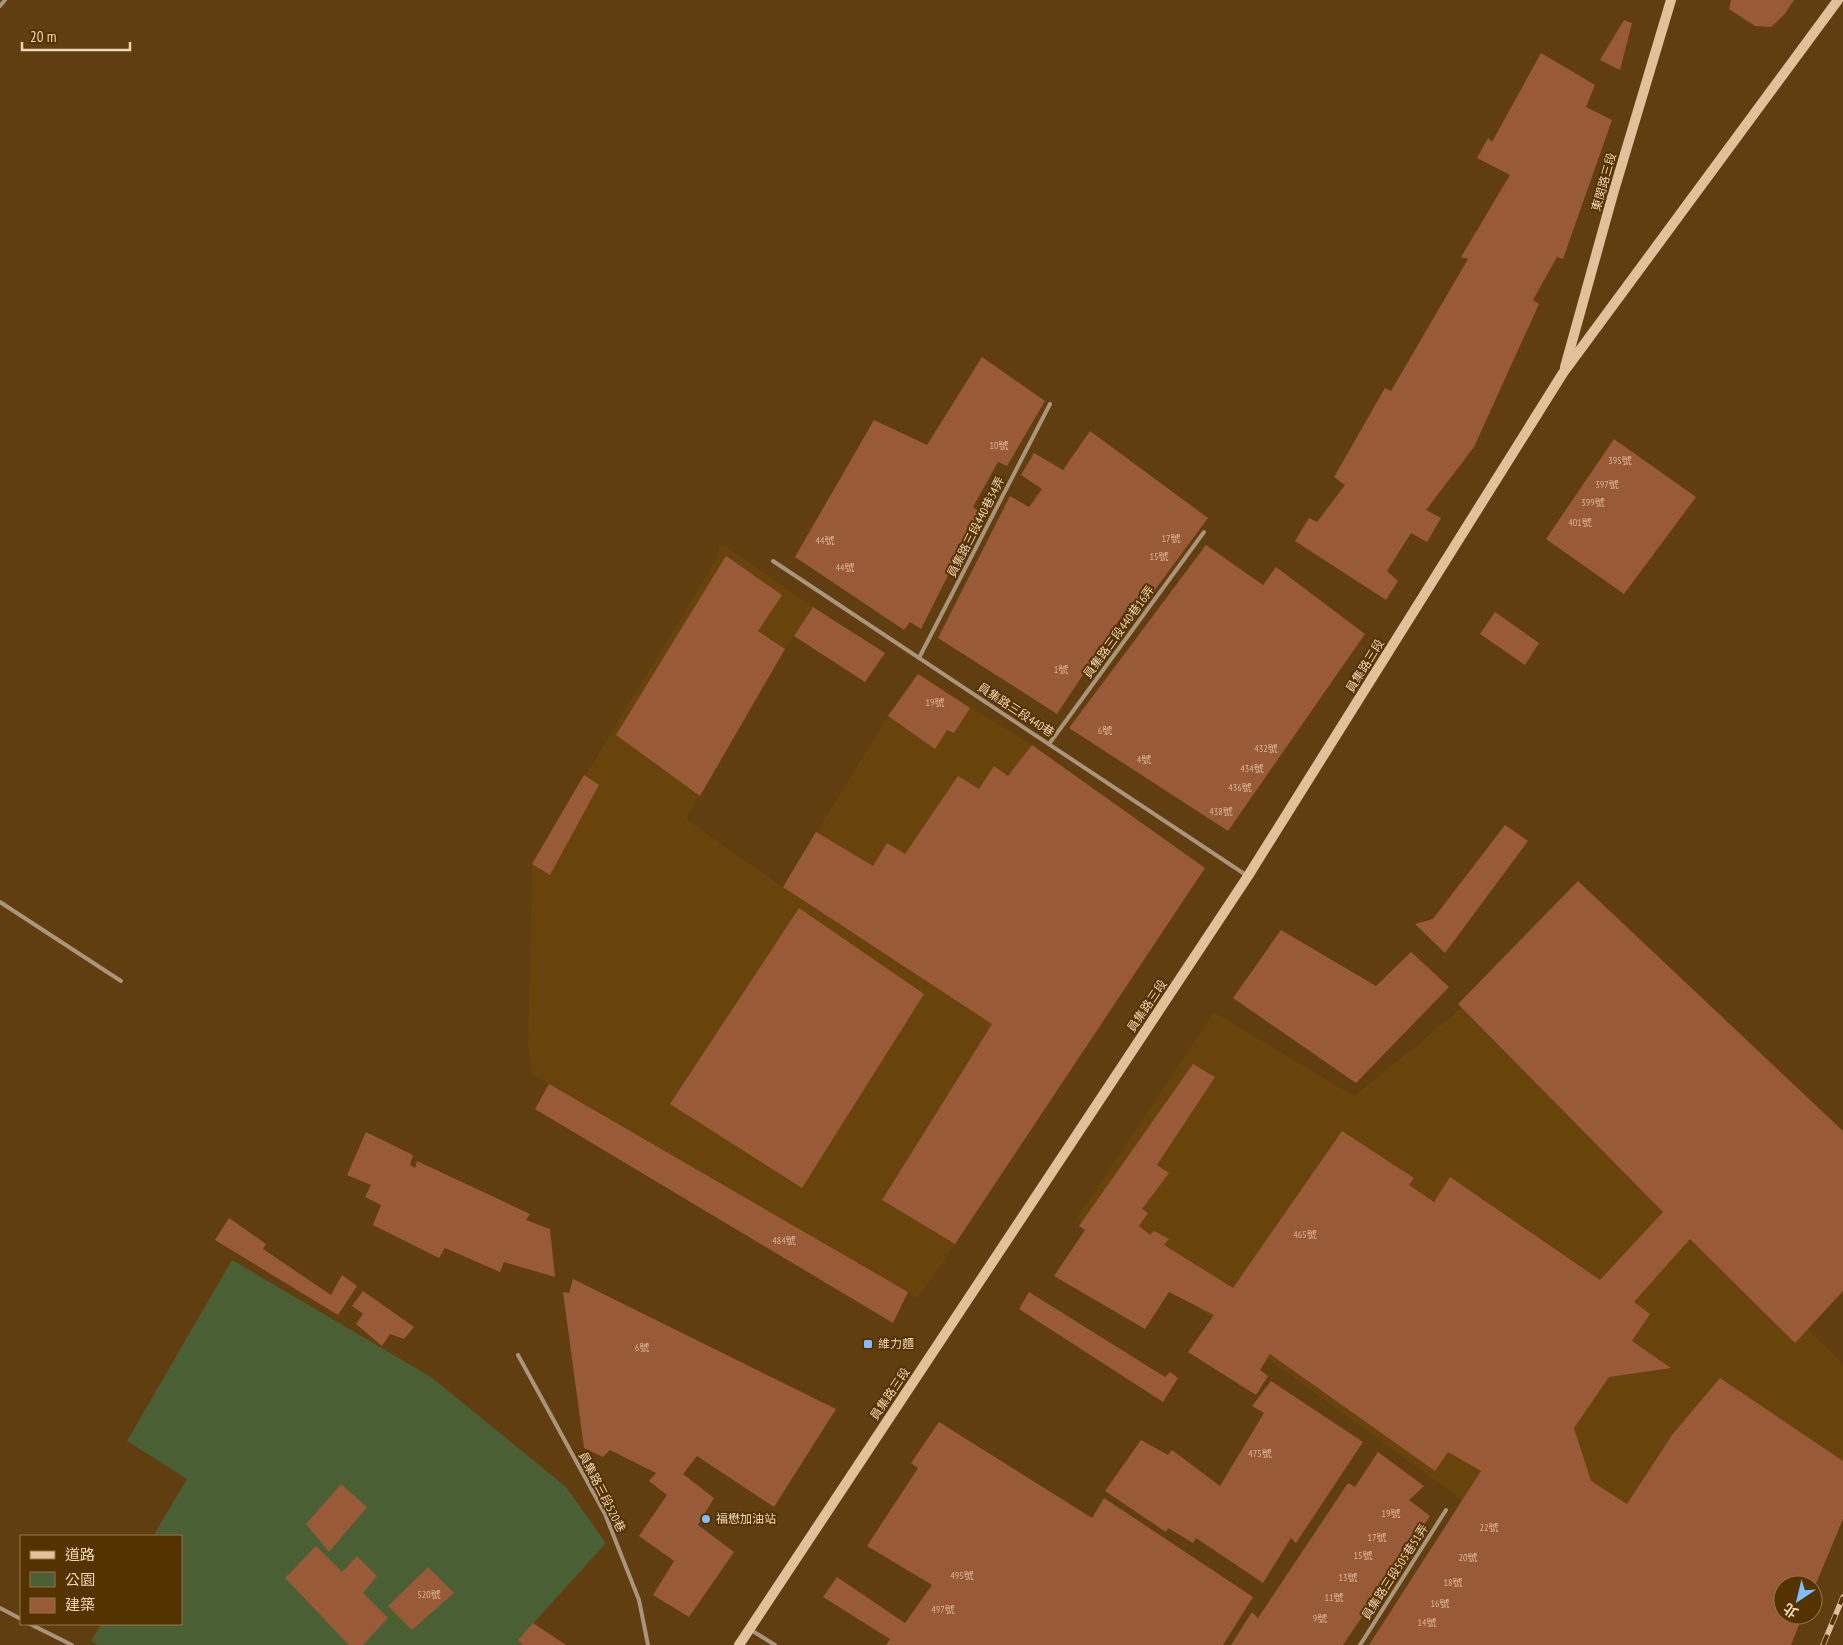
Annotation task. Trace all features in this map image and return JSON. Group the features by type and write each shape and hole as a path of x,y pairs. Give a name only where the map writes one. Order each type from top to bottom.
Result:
{"main road":[{"name":"東閔路三段","path":"1563,373 1613,194 1672,0"},
{"path":"1563,373 1838,0"},
{"name":"員集路三段","path":"739,1645 1248,876 1563,373"}],"lane":[{"path":"0,6 5,0"},
{"name":"員集路三段440巷34弄","path":"919,658 1050,404"},
{"name":"員集路三段440巷16弄","path":"1049,744 1204,532"},
{"name":"員集路三段440巷","path":"773,561 1248,876"},
{"path":"0,902 121,981"},
{"name":"員集路三段520巷","path":"518,1355 605,1514 639,1600 648,1645"},
{"name":"員集路三段505巷51弄","path":"1360,1645 1446,1510"},
{"path":"0,1608 20,1618"},
{"path":"32,1625 72,1645"},
{"path":"749,1628 775,1645"}],"shaded area":[{"path":"721,543 813,607 785,649 686,819 783,887 888,716 918,674 1032,745 1127,813 882,1200 955,1244 918,1298 531,1074 528,1049 532,864 714,563"},
{"path":"1473,999 1843,1364 1843,1511 1791,1575 1773,1575 1773,1625 1785,1625 1789,1645 1480,1513 1076,1219 1214,1012 1354,1096"}],"green space":[{"path":"232,1260 431,1377 566,1487 606,1543 518,1640 523,1645 98,1645 91,1641 100,1625 182,1625 182,1535 154,1535 187,1479 127,1441"}],"building":[{"path":"1731,0 1794,0 1784,15 1771,27 1755,26 1729,9"},
{"path":"1624,20 1632,23 1620,70 1600,60"},
{"path":"1541,53 1595,85 1586,107 1612,120 1563,259 1557,257 1533,300 1539,304 1474,447 1426,510 1441,518 1427,542 1411,533 1387,571 1398,581 1386,600 1295,541 1309,518 1317,522 1345,485 1334,477 1385,388 1391,391 1468,259 1461,257 1510,175 1477,158 1488,138 1492,142"},
{"path":"982,357 1045,401 1007,466 998,462 973,507 980,512 921,629 910,622 904,630 795,557 874,420 927,445"},
{"path":"1090,431 1208,518 1140,610 1130,604 1057,714 938,638 1010,496 1029,507 1042,489 1021,475 1034,453 1063,470"},
{"path":"1614,439 1696,497 1624,594 1546,539"},
{"path":"1206,545 1263,585 1276,567 1365,634 1228,831 1069,728"},
{"path":"726,556 782,595 758,631 785,649 700,796 616,735"},
{"path":"813,607 885,653 865,682 794,636"},
{"path":"1495,612 1539,643 1525,665 1480,634"},
{"path":"918,674 970,708 954,733 947,730 935,749 888,716"},
{"path":"1032,745 1205,868 955,1244 882,1200 992,1024 783,887 816,832 873,866 887,843 905,854 958,776 979,789 994,766 1008,776"},
{"path":"584,775 599,785 550,875 532,864"},
{"path":"1505,825 1528,841 1445,953 1415,924 1433,919"},
{"path":"1578,881 1843,1131 1843,1291 1795,1343 1690,1239 1634,1302 1650,1314 1632,1341 1671,1368 1609,1377 1574,1428 1591,1481 1627,1504 1672,1435 1720,1378 1843,1461 1843,1519 1820,1575 1773,1575 1773,1625 1799,1625 1791,1645 1369,1645 1481,1471 1448,1452 1435,1471 1270,1354 1260,1370 1268,1376 1256,1395 1188,1352 1214,1315 1169,1292 1145,1329 1054,1276 1085,1230 1079,1226 1193,1064 1215,1077 1157,1165 1169,1173 1142,1209 1148,1213 1139,1226 1150,1235 1154,1231 1169,1239 1164,1245 1233,1288 1342,1131 1414,1178 1409,1185 1434,1202 1450,1177 1600,1280 1663,1212 1458,1004"},
{"path":"799,908 924,994 802,1188 670,1104"},
{"path":"1281,930 1376,986 1411,952 1449,987 1356,1083 1233,998"},
{"path":"549,1084 908,1292 893,1323 535,1109"},
{"path":"366,1132 413,1155 410,1165 415,1168 417,1161 530,1214 526,1220 550,1229 555,1277 504,1262 500,1272 445,1248 439,1258 373,1225 381,1205 365,1197 371,1185 347,1175"},
{"path":"229,1218 266,1244 263,1249 331,1295 342,1275 357,1286 338,1315 215,1240"},
{"path":"573,1279 836,1409 774,1507 697,1456 683,1474 714,1498 698,1525 734,1552 689,1617 653,1595 674,1561 639,1536 667,1495 649,1481 656,1473 610,1450 603,1457 584,1448 563,1292 569,1293"},
{"path":"363,1291 414,1327 404,1339 390,1334 382,1346 356,1324 363,1314 352,1306"},
{"path":"1029,1292 1165,1377 1170,1372 1178,1378 1163,1402 1019,1309"},
{"path":"1271,1381 1363,1442 1296,1543 1291,1538 1263,1583 1196,1538 1193,1543 1168,1528 1166,1532 1105,1491 1141,1440 1168,1455 1172,1450 1220,1486 1264,1413 1252,1406"},
{"path":"939,1422 1092,1518 1104,1498 1253,1597 1223,1645 886,1645 890,1639 823,1597 837,1577 905,1623 932,1585 867,1546 918,1468 911,1463"},
{"path":"1378,1452 1424,1486 1409,1500 1430,1516 1343,1645 1231,1645 1252,1612 1258,1618 1348,1483 1355,1487"},
{"path":"341,1484 367,1507 329,1552 306,1524"},
{"path":"316,1546 342,1572 357,1556 377,1576 363,1593 388,1618 363,1645 349,1645 285,1578"},
{"path":"428,1567 454,1593 412,1630 388,1606"},
{"path":"533,1623 566,1645 523,1645 518,1640"}],"railway":[{"path":"1823,1645 1843,1597"}],"place":[{"name":"維力麵","path":"868,1344"},
{"name":"福懋加油站","path":"706,1519"}]}
